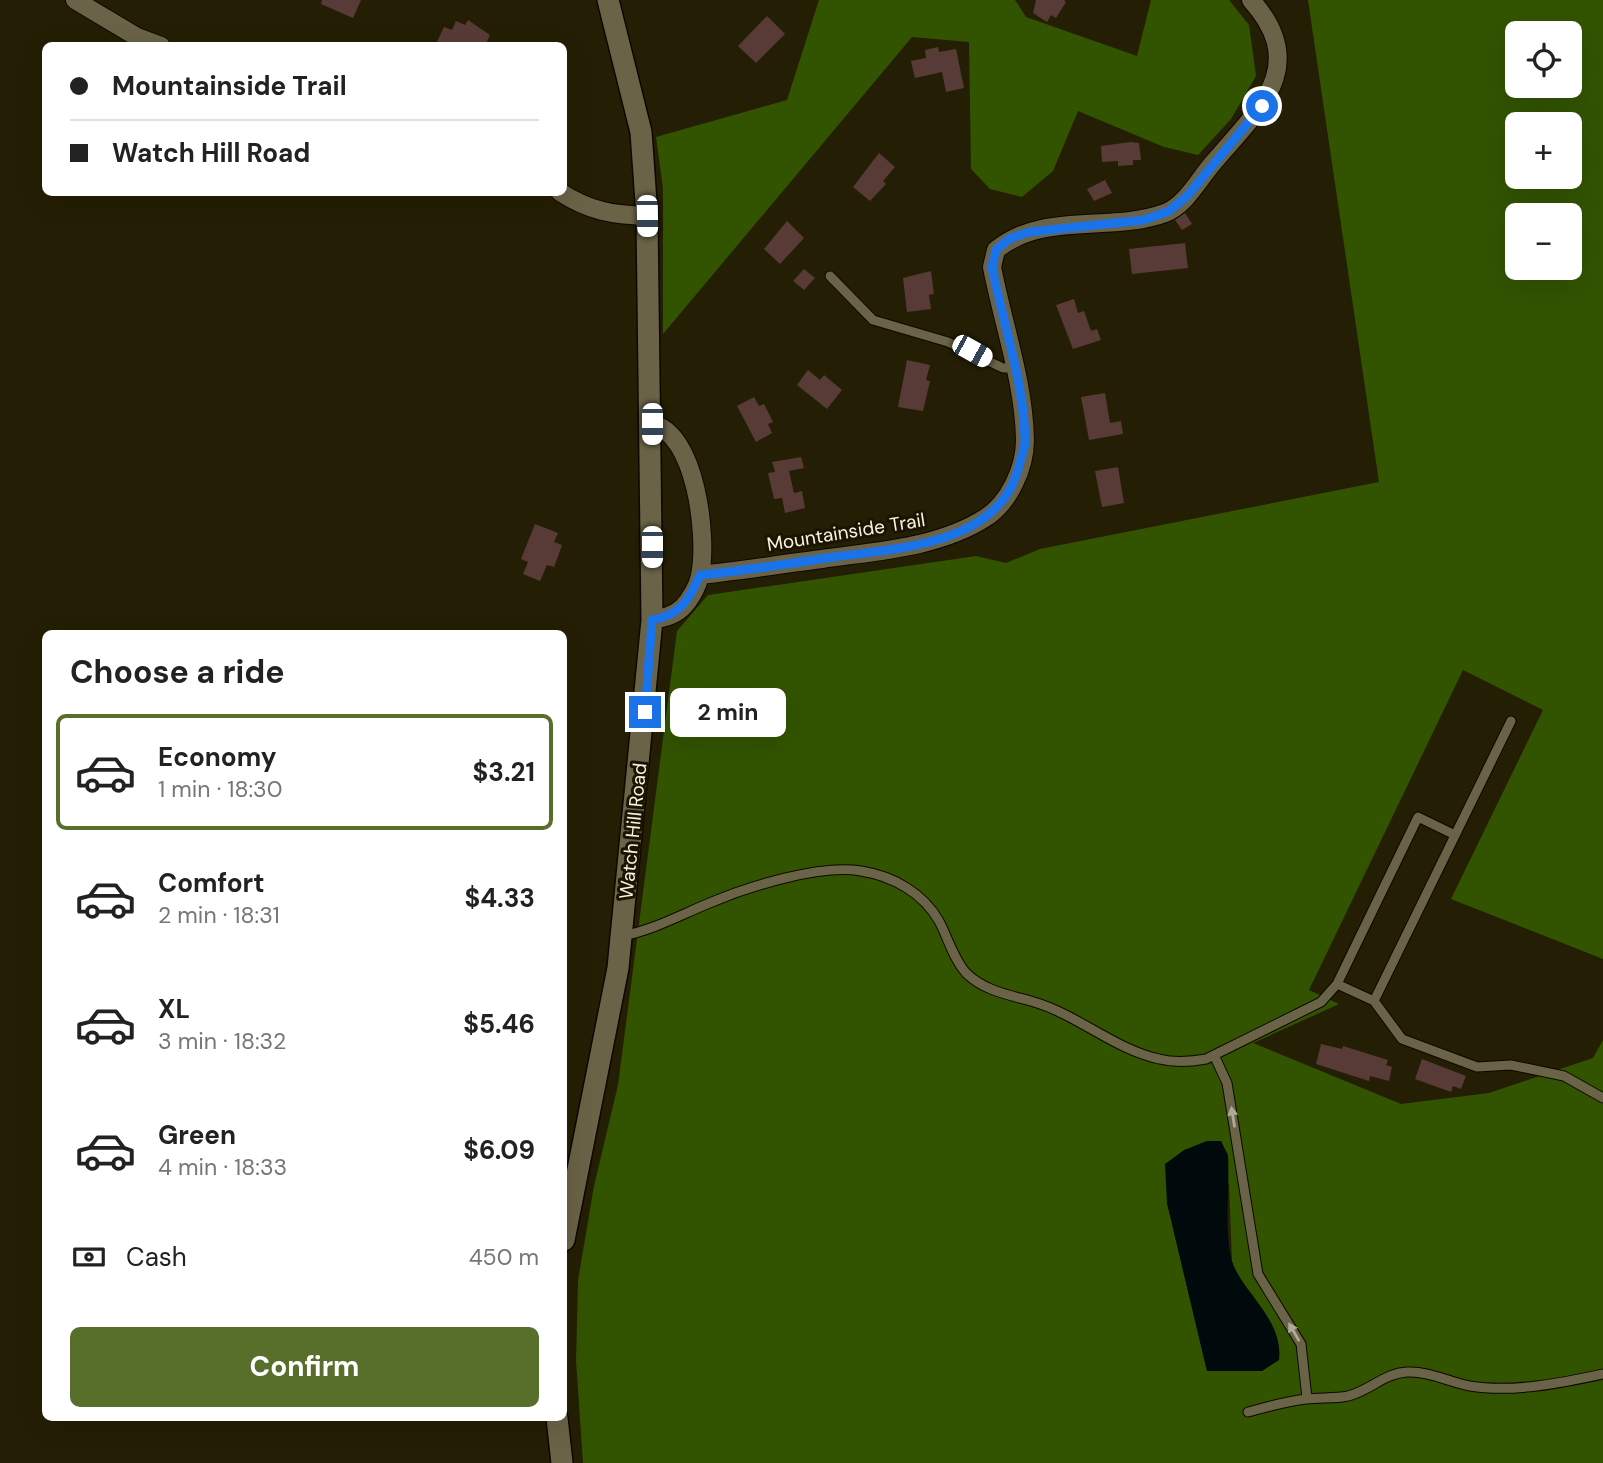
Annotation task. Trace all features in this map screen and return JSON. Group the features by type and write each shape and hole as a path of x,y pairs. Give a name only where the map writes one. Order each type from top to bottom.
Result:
{"street":[{"path":"75,0 137,37 150,42"},
{"name":"Watch Hill Road","path":"567,1225 609,1020 622,936 652,620 652,424 647,216 641,132 608,0"},
{"name":"Mountainside Trail","path":"700,575 908,547 958,533 988,517 1004,501 1015,483 1025,442 1014,368 992,267 996,250 1009,239 1029,232 1144,220 1169,211 1187,196 1262,106 1279,73 1280,56 1275,37 1262,12 1251,0"},
{"path":"566,196 580,205 609,215 647,216"},
{"path":"652,424 662,426 670,433 690,470 702,526 700,575 681,609 668,617 652,620"},
{"path":"557,1421 562,1463"}],"lane":[{"path":"830,276 873,320 948,341 1003,368 1014,368"},
{"path":"1374,1001 1511,721"},
{"path":"622,936 641,933 715,901 802,875 860,870 902,884 924,901 938,920 965,971 979,984 1067,1014 1125,1046 1157,1059 1186,1063 1214,1055 1321,1002 1337,984 1419,817 1455,835"},
{"path":"1337,984 1374,1001 1402,1039 1477,1067 1511,1065 1564,1076 1603,1098"},
{"path":"1214,1055 1227,1083 1258,1274 1301,1344 1307,1398"},
{"path":"1248,1412 1307,1398 1329,1399 1352,1395 1393,1374 1406,1372 1471,1386 1493,1387 1569,1382 1603,1374"}],"green space":[{"path":"819,0 1015,0 1026,17 1137,56 1151,0 1229,0 1249,25 1256,76 1231,119 1198,155 1164,147 1078,111 1053,171 1022,197 990,189 971,169 969,42 912,37 663,334 663,188 656,137 787,100"},
{"path":"1308,0 1603,0 1603,959 1451,899 1543,710 1463,670 1309,990 1339,1004 1253,1043 1401,1104 1489,1093 1593,1058 1603,1040 1603,1463 583,1463 576,1361 578,1280 594,1186 618,1085 677,631 708,595 976,556 1006,563 1040,549 1379,482","holes":["1229,1183 1232,1261 1262,1371 1207,1371 1167,1203"]}],"shaded area":[{"path":"1207,1141 1221,1141 1228,1155 1228,1233 1231,1258 1243,1282 1268,1318 1279,1345 1279,1360 1262,1371 1207,1371 1167,1203 1165,1164 1184,1150"}],"building":[{"path":"322,0 361,0 353,18 321,4"},
{"path":"1036,0 1066,2 1056,18 1051,15 1047,22 1033,13"},
{"path":"767,16 785,34 756,63 738,46"},
{"path":"468,20 490,35 487,42 437,42 444,27 452,30 456,21 465,25"},
{"path":"938,47 939,52 956,49 964,88 946,92 942,72 915,78 911,61 926,58 925,50"},
{"path":"1139,143 1141,160 1133,160 1133,165 1118,166 1118,161 1102,162 1101,146"},
{"path":"879,153 895,167 883,181 886,184 870,201 853,187"},
{"path":"1105,180 1112,193 1094,201 1087,189"},
{"path":"1185,213 1192,224 1182,230 1175,220"},
{"path":"787,221 804,238 780,264 764,249"},
{"path":"1185,243 1188,268 1132,274 1129,249"},
{"path":"804,269 815,278 804,290 793,281"},
{"path":"931,271 934,294 929,295 931,309 907,312 903,278"},
{"path":"1074,299 1078,313 1084,311 1091,331 1097,329 1101,340 1073,349 1056,305"},
{"path":"907,360 930,365 926,380 930,381 923,411 898,407"},
{"path":"808,370 820,380 824,375 842,390 827,409 797,385"},
{"path":"1105,393 1110,423 1121,421 1123,434 1089,440 1081,397"},
{"path":"754,397 759,406 764,404 773,422 768,424 772,433 756,442 737,406"},
{"path":"801,457 804,468 789,471 794,493 802,491 805,508 785,513 782,498 774,499 768,473 775,472 772,462"},
{"path":"1118,467 1124,503 1102,507 1095,471"},
{"path":"535,524 558,533 554,542 562,545 554,567 547,565 540,581 523,574 528,562 521,559"},
{"path":"1321,1044 1342,1049 1343,1046 1388,1060 1386,1065 1392,1067 1389,1081 1370,1076 1369,1081 1316,1064"},
{"path":"1422,1059 1466,1076 1461,1089 1453,1086 1451,1092 1415,1079"}],"route":[{"path":"645,712 652,620 668,617 681,609 692,594 700,575 908,547 958,533 988,517 1004,501 1015,483 1025,442 1021,400 992,267 996,250 1009,239 1029,232 1054,227 1144,220 1169,211 1187,196 1262,106"}]}
